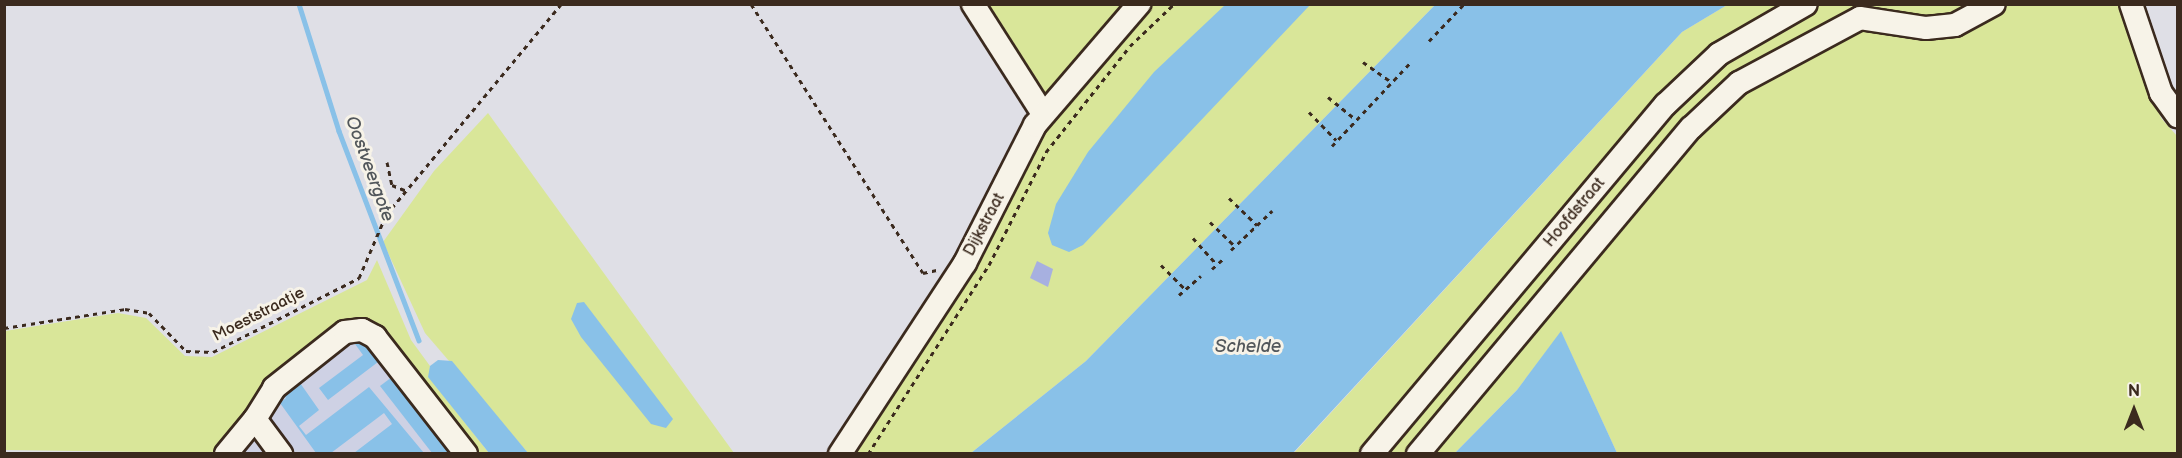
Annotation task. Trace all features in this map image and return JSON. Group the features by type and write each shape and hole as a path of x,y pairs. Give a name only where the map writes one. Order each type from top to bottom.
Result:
{"street":[{"path":"973,4 1043,114"},
{"name":"Dijkstraat","path":"840,453 965,262 1043,114 1139,4"},
{"name":"Hoofdstraat","path":"1372,453 1665,105 1719,54 1806,4"},
{"path":"1418,453 1691,128 1739,83 1860,18 1936,27 1975,18 1994,4"},
{"path":"2131,4 2161,93 2178,116"},
{"path":"226,453 255,419 274,388 345,332 362,330 375,337 466,453"},
{"path":"255,419 281,453"}],"path":[{"path":"387,162 392,185 407,191 561,4"},
{"path":"751,4 923,273 931,275 940,267"},
{"path":"868,453 989,265 1046,152 1123,54 1174,4"},
{"path":"1428,41 1464,4"},
{"path":"1363,62 1390,81"},
{"path":"1332,146 1354,118 1411,62"},
{"path":"1328,96 1354,118"},
{"path":"1309,112 1336,140"},
{"name":"Moeststraatje","path":"4,327 125,309 149,313 186,351 213,352 359,278 378,233 407,191"},
{"path":"1229,198 1257,225"},
{"path":"1231,250 1272,211"},
{"path":"1210,222 1235,246"},
{"path":"1193,238 1217,265"},
{"path":"1212,269 1223,259"},
{"path":"1161,265 1185,289"},
{"path":"1179,295 1201,276"}],"shaded area":[{"path":"362,323 474,454 214,454 266,385"}],"green space":[{"path":"983,5 1435,5 1086,361 971,453 826,454 956,257 1044,92 1029,80"},
{"path":"1727,5 1981,5 1928,20 1881,12 1736,76 1409,453 1293,454 1682,32"},
{"path":"1999,5 2121,5 2161,118 2177,136 2177,453 1617,453 1561,332 1517,390 1455,453 1427,454 1717,108 1861,28 1926,34"},
{"path":"488,113 734,453 528,453 425,333 383,242 434,171"},
{"path":"377,260 411,340 430,366 429,377 489,453 474,453 362,323 266,385 214,453 5,450 5,331 118,313 146,318 185,356 212,357 367,280"}],"water":[{"path":"1225,5 1310,5 1083,245 1069,252 1052,245 1048,233 1056,204 1088,152 1154,72"},
{"name":"Schelde","path":"1435,5 1727,5 1682,32 1293,453 971,453 1086,361"},
{"path":"584,302 673,419 666,428 651,424 581,337 571,319 577,303"},
{"path":"1561,331 1617,453 1455,453 1517,390"},
{"path":"361,340 378,362 328,400 319,388 363,355 355,344"},
{"path":"438,360 452,361 528,453 489,453 428,377 430,366"},
{"path":"396,374 458,453 432,453 380,386"},
{"path":"298,380 319,410 299,426 306,435 369,387 424,453 354,453 392,424 384,413 331,453 316,453 280,403 286,398 282,393"}],"building":[{"path":"1037,261 1053,269 1048,287 1030,278"}],"waterway":[{"name":"Oostveergote","path":"299,4 339,131 419,340"}]}
